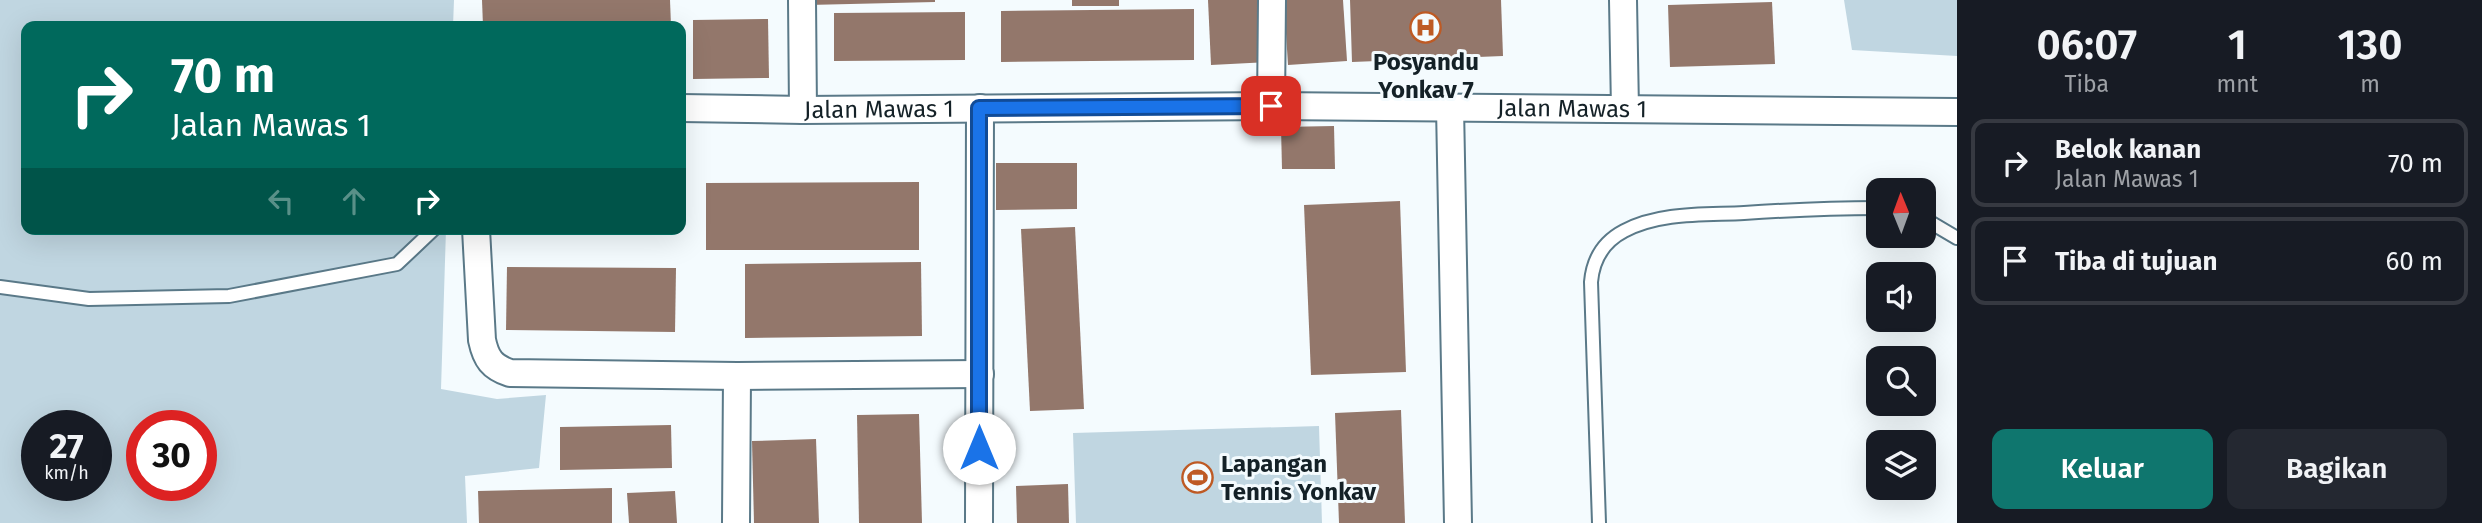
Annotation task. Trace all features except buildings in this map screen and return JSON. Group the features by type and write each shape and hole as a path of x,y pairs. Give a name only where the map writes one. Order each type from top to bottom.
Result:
{"street":[{"path":"802,0 803,110"},
{"path":"1271,106 1272,0"},
{"path":"1623,0 1625,109"},
{"name":"Jalan Mawas 1","path":"686,108 803,110 1271,106 1957,111"},
{"path":"1450,107 1458,523"},
{"path":"979,108 979,523"},
{"path":"477,235 485,355 494,368 510,373 737,376 980,374"},
{"path":"736,523 737,376"}],"lane":[{"path":"1599,523 1591,282 1592,266 1608,242 1623,232 1663,218 1866,208"},
{"path":"1936,226 1957,238"},
{"path":"0,287 89,299 229,296 397,264 428,235"}],"shaded area":[{"path":"0,0 454,0 453,21 21,21 21,235 446,235 441,389 497,399 546,395 539,468 465,476 467,523 0,523"},
{"path":"1844,0 1957,0 1957,56 1852,50"},
{"name":"Lapangan Tennis Yonkav","path":"1319,426 1322,523 1076,523 1073,433"}],"place":[{"name":"Posyandu Yonkav 7","path":"1426,28"},
{"name":"Lapangan Tennis Yonkav","path":"1198,478"}],"route":[{"path":"979,448 979,108 1271,106"}]}
